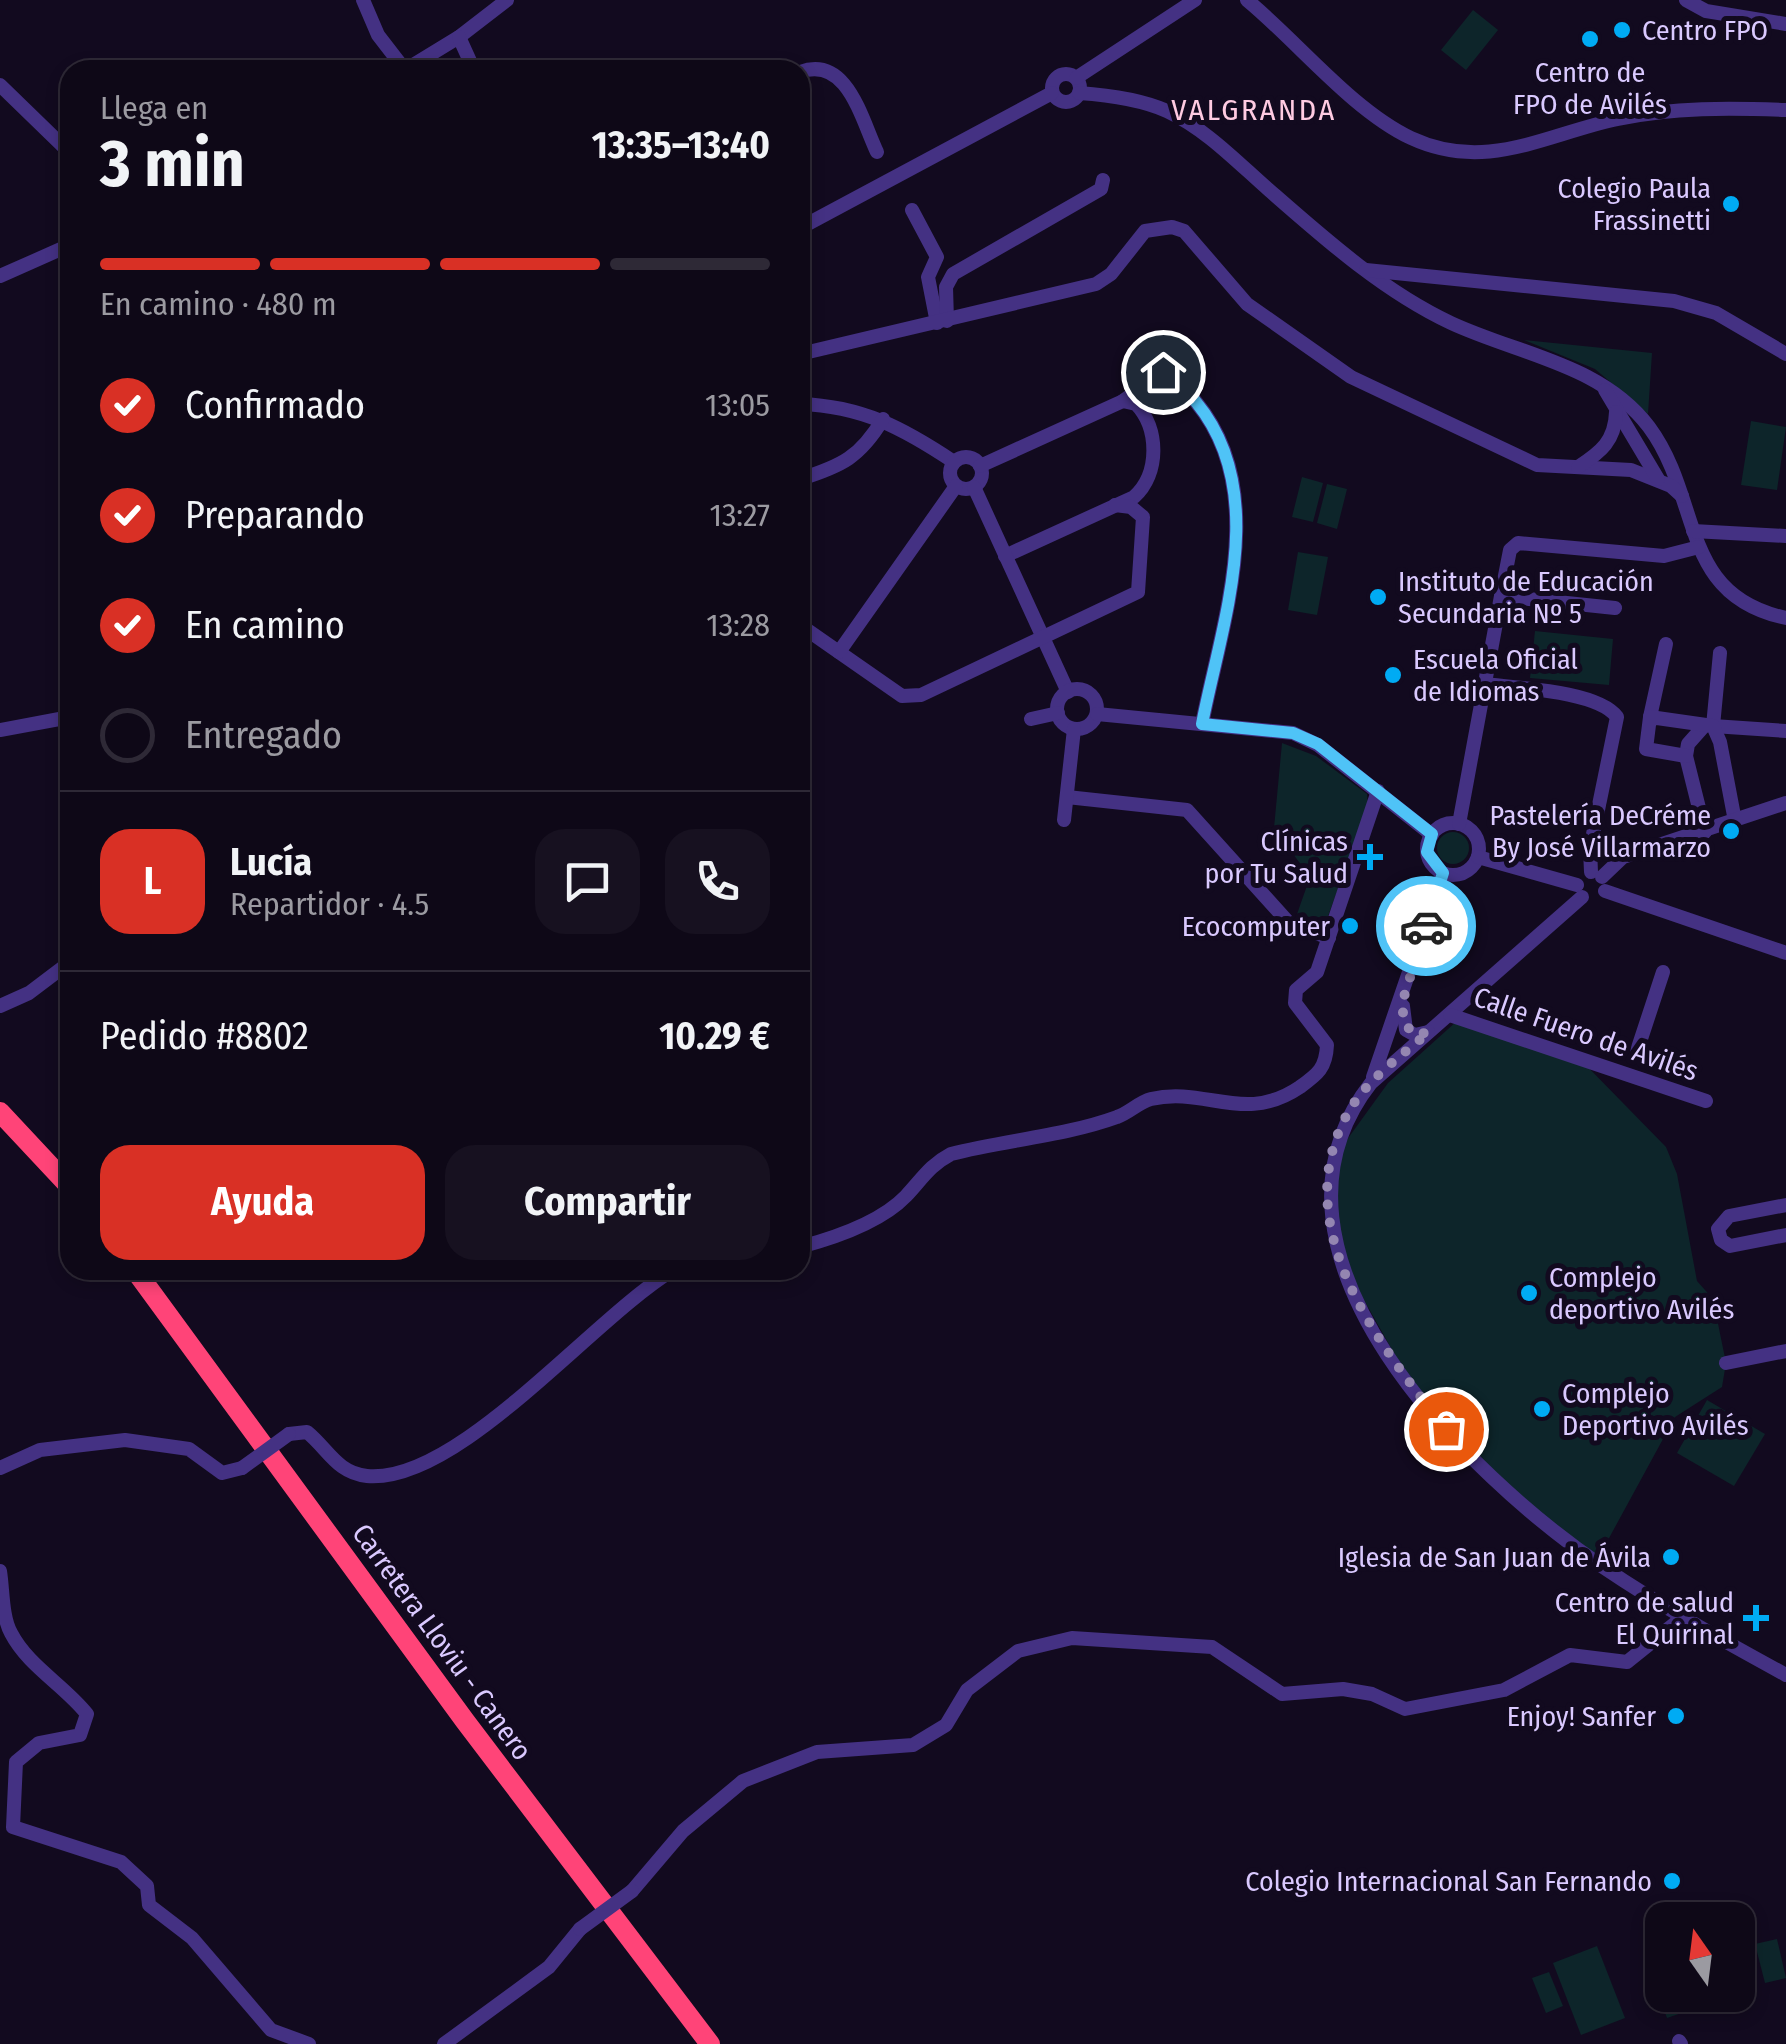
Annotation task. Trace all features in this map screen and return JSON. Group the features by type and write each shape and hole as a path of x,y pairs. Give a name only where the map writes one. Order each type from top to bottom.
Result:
{"highway":[{"path":"0,1112 60,1176"},
{"name":"Carretera Lloviu - Canero","path":"142,1280 465,1721 710,2044"}],"street":[{"path":"363,0 378,35 397,60"},
{"path":"421,60 507,0"},
{"path":"1052,93 1063,102 1078,86 1195,0"},
{"path":"1248,0 1387,123 1441,149 1484,153 1528,148 1640,116 1716,108 1786,110"},
{"path":"1686,0 1706,11 1786,24"},
{"path":"459,37 469,60"},
{"path":"810,69 818,67 834,72 844,82 877,152"},
{"path":"810,223 1052,93 1056,77 1067,74 1078,86 1135,101 1188,122 1364,270 1410,300 1450,322 1586,374 1619,395 1649,428 1672,466 1708,571 1726,593 1759,612 1786,618"},
{"path":"0,85 60,143"},
{"path":"942,322 946,288 953,274 1102,189 1103,180"},
{"path":"912,210 936,257 928,277 942,322"},
{"path":"810,352 1096,284 1111,274 1145,231 1172,226 1192,237 1247,304 1351,377 1538,465 1631,470 1659,480 1682,496"},
{"path":"0,276 60,249"},
{"path":"1364,270 1674,302 1716,313 1786,354"},
{"path":"1410,300 1422,275"},
{"path":"980,466 1123,402 1154,376 1169,372 1174,376 1211,420 1238,504 1237,544 1202,724"},
{"path":"1602,386 1659,480"},
{"path":"1005,556 1115,506 1145,487 1153,443 1146,414 1136,404 1123,402"},
{"path":"810,405 837,406 883,419 954,462"},
{"path":"1578,467 1608,445 1616,427 1616,411"},
{"path":"810,475 844,463 866,447 883,419"},
{"path":"954,462 967,457 980,466"},
{"path":"954,462 950,476 956,486"},
{"path":"974,487 981,479 980,466"},
{"path":"956,486 974,487"},
{"path":"839,652 956,486"},
{"path":"974,487 1068,692"},
{"path":"810,631 902,696 913,697 1138,592 1144,517 1131,507 1115,506"},
{"path":"1694,531 1786,536"},
{"path":"1459,824 1510,550 1518,543 1664,556 1699,547"},
{"path":"1501,596 1615,608"},
{"path":"1666,644 1646,749 1686,756"},
{"path":"1704,832 1686,756 1688,744 1708,726 1720,654"},
{"path":"1478,857 1597,899 1599,880 1590,849 1618,718 1610,708 1589,700 1484,684"},
{"path":"1068,692 1090,694 1097,714 1089,726 1074,729 1062,722 1058,713 1060,699 1068,692"},
{"path":"1030,719 1058,713"},
{"path":"1097,714 1293,733 1318,744 1432,834"},
{"path":"1650,717 1708,726 1786,731"},
{"path":"0,730 60,719"},
{"path":"1708,726 1720,742 1736,822"},
{"path":"1064,820 1074,729"},
{"path":"810,1242 880,1216 905,1197 933,1164 952,1154 1118,1117 1149,1099 1175,1097 1254,1106 1285,1097 1318,1074 1326,1062 1328,1045 1295,1003 1296,990 1317,972 1378,791"},
{"path":"1067,797 1187,810 1288,922 1329,938"},
{"path":"1599,880 1623,857 1786,803"},
{"path":"1459,824 1476,836 1478,857 1467,871 1443,873 1427,852 1432,834 1443,825 1459,824"},
{"path":"1370,1082 1403,1000 1443,873"},
{"name":"Calle Fuero de Avilés","path":"1599,880 1581,876 1580,891 1450,1014 1370,1082 1338,1136 1330,1185 1330,1220 1337,1252 1362,1314 1412,1386 1490,1475 1596,1562 1682,1617 1786,1675"},
{"path":"1599,880 1786,953"},
{"path":"0,1006 28,993 60,969"},
{"path":"1637,1051 1663,972"},
{"path":"1403,1000 1406,1030 1415,1035 1429,1032"},
{"name":"Calle Fuero de Avilés","path":"1450,1014 1706,1101"},
{"path":"1786,1205 1729,1216 1718,1228 1720,1240 1730,1246 1786,1235"},
{"path":"0,1468 40,1450 125,1440 189,1449 222,1474 242,1468 289,1434 308,1432 342,1468 367,1476 424,1464 466,1441 618,1308 659,1280"},
{"path":"1726,1362 1786,1351"},
{"path":"0,1571 10,1632 36,1665 68,1691 87,1714 80,1736 39,1744 16,1762 13,1826 121,1862 147,1886 149,1905 192,1938 271,2030 309,2044"},
{"path":"444,2044 549,1966 580,1928 632,1892 683,1831 744,1781 817,1752 913,1745 946,1725 968,1690 1018,1651 1072,1638 1212,1647 1282,1694 1343,1690 1372,1694 1404,1709 1504,1690 1570,1655 1627,1662 1682,1617"}],"green space":[{"path":"1473,10 1498,30 1466,70 1441,50"},
{"path":"1524,340 1652,353 1648,414 1595,369"},
{"path":"1751,421 1786,427 1777,490 1741,485"},
{"path":"1302,477 1323,483 1313,522 1292,517"},
{"path":"1327,484 1347,489 1337,529 1317,523"},
{"path":"1298,552 1328,557 1317,615 1288,610"},
{"path":"1535,631 1613,639 1609,685 1530,678"},
{"path":"1282,743 1316,756 1367,794 1368,806 1324,927 1296,917 1310,877 1274,828"},
{"path":"1453,832 1464,837 1469,848 1464,859 1453,864 1442,859 1437,848 1442,837"},
{"name":"Complejo deportivo Avilés","path":"1457,1021 1579,1058 1666,1147 1677,1174 1697,1281 1713,1299 1726,1363 1722,1387 1675,1417 1596,1562 1545,1524 1413,1387 1337,1252 1333,1159 1388,1083"},
{"path":"1707,1400 1765,1434 1734,1486 1677,1453"},
{"path":"1777,1939 1786,1978 1765,1983 1755,1944"},
{"path":"1597,1946 1625,2018 1581,2035 1553,1963"},
{"path":"1549,1972 1563,2006 1546,2013 1532,1978"}],"way so far":[{"path":"1426,926 1403,1000 1403,1022 1406,1030 1415,1035 1429,1032 1370,1082 1352,1107 1338,1136 1333,1159 1330,1220 1337,1252 1362,1314 1446,1429"}],"place":[{"name":"Centro FPO","path":"1622,30"},
{"name":"Centro de FPO de Avilés","path":"1590,39"},
{"name":"Colegio Paula Frassinetti","path":"1731,204"},
{"name":"Instituto de Educación Secundaria Nº 5","path":"1378,597"},
{"name":"Escuela Oficial de Idiomas","path":"1393,675"},
{"name":"Pastelería DeCréme By José Villarmarzo","path":"1731,831"},
{"name":"Clínicas por Tu Salud","path":"1370,857"},
{"name":"Ecocomputer","path":"1350,926"},
{"name":"Complejo deportivo Avilés","path":"1529,1293"},
{"name":"Complejo Deportivo Avilés","path":"1542,1409"},
{"name":"Iglesia de San Juan de Ávila","path":"1671,1557"},
{"name":"Centro de salud El Quirinal","path":"1756,1618"},
{"name":"Enjoy! Sanfer","path":"1676,1716"},
{"name":"Colegio Internacional San Fernando","path":"1672,1881"}],"district":[{"name":"VALGRANDA","path":"1254,110"}],"route":[{"path":"1163,372 1174,376 1211,420 1238,504 1237,544 1202,724 1293,733 1318,744 1432,834 1427,852 1430,862 1443,873 1426,926"}]}
